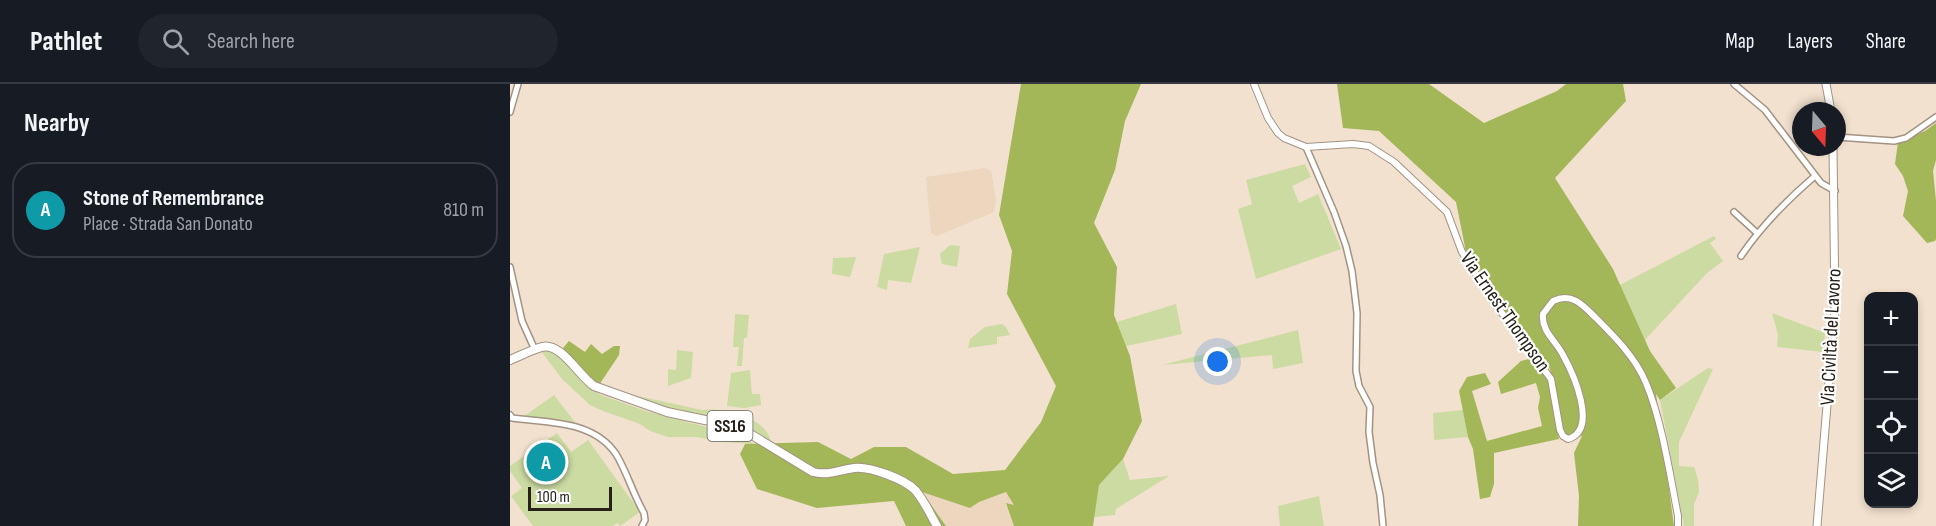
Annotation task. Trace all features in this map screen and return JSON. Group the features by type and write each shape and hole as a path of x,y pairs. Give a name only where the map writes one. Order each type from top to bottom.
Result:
{"main road":[{"path":"1826,84 1829,102"},
{"name":"Via Civiltà del Lavoro","path":"1817,526 1835,309 1833,156"},
{"name":"SS16","path":"510,360 543,346 554,348 564,355 585,380 605,391 667,412 724,424 752,435 813,472 822,474 858,468 873,470 905,483 915,490 937,526"}],"street":[{"path":"510,112 518,84"},
{"name":"Via Ernest Thompson","path":"1254,84 1268,118 1278,133 1290,141 1306,147 1353,144 1369,146 1388,158 1447,212 1461,252 1551,379 1560,430 1568,439 1579,432 1582,424 1583,402 1563,354 1545,328 1543,314 1553,301 1569,298 1577,300 1601,323 1623,347 1646,382 1666,456 1678,526"},
{"path":"1734,84 1765,110 1815,176 1827,188 1834,191"},
{"path":"1846,138 1894,141 1906,138 1936,117"},
{"path":"1306,147 1338,223 1352,271 1357,313 1356,371 1359,387 1370,407 1372,453 1383,526"},
{"path":"1741,256 1756,233 1785,202 1815,176"},
{"path":"1734,212 1756,233"},
{"path":"510,267 522,321 535,350"},
{"path":"510,415 512,418 580,428 603,440 615,454 644,513 645,520 642,526"}],"shaded area":[{"path":"985,168 991,171 996,199 994,212 937,236 931,233 926,177"},
{"path":"922,491 970,508 979,502 1007,492 1015,506 1006,504 1014,526 946,526"}],"green space":[{"path":"1021,84 1141,84 1125,121 1115,170 1094,223 1117,267 1114,315 1130,356 1142,421 1123,459 1099,485 1093,526 1014,526 1006,503 1014,505 1006,492 979,502 970,508 922,492 946,526 906,526 894,501 817,508 757,489 740,454 745,444 818,442 851,459 874,447 906,447 953,474 1005,470 1041,422 1056,386 1007,294 1012,251 999,215"},
{"path":"1337,84 1429,84 1484,123 1557,91 1566,84 1623,84 1626,101 1555,178 1613,269 1650,351 1676,388 1660,400 1656,394 1674,526 1578,526 1579,496 1574,453 1582,436 1568,436 1563,432 1550,369 1514,325 1467,257 1456,202 1379,131 1343,128"},
{"path":"1936,123 1936,160 1933,171 1936,239 1927,243 1903,216 1908,191 1903,176 1895,164 1898,142 1925,131"},
{"path":"1305,164 1311,177 1292,186 1299,203 1318,194 1341,249 1256,279 1238,209 1252,204 1246,180"},
{"path":"1714,236 1716,239 1710,243 1723,261 1707,273 1645,340 1620,285"},
{"path":"950,245 960,246 957,267 942,264 940,254"},
{"path":"920,247 911,283 888,280 887,290 877,287 884,254"},
{"path":"856,257 850,277 832,274 833,258"},
{"path":"1176,304 1182,334 1126,346 1117,322"},
{"path":"1772,313 1825,333 1823,352 1777,347 1778,335"},
{"path":"735,314 749,315 747,338 744,338 742,366 737,366 739,347 733,347"},
{"path":"1002,324 1010,335 997,337 997,344 968,348 970,339 985,327"},
{"path":"1298,330 1303,363 1273,369 1272,355 1162,365"},
{"path":"569,341 585,352 591,344 602,354 614,346 620,346 619,355 599,385 581,370 563,348"},
{"path":"677,350 693,352 691,378 668,386 668,369 676,370"},
{"path":"541,351 553,351 584,384 601,395 649,412 737,435 754,444 696,437 668,437 603,411 590,405 562,379"},
{"path":"1532,358 1550,381 1559,439 1494,453 1494,484 1490,497 1480,499 1473,449 1468,437 1459,391 1467,377 1485,373 1491,384 1472,391 1487,441 1542,426 1538,408 1540,397 1536,383 1501,394 1498,382 1521,361"},
{"path":"1708,368 1713,369 1679,442 1679,466 1694,467 1699,492 1694,504 1694,526 1684,526 1660,400"},
{"path":"750,370 752,394 760,394 761,405 744,408 727,406 731,373"},
{"path":"611,390 702,410 732,412 762,426 771,443"},
{"path":"554,395 577,425 523,417"},
{"path":"1463,410 1468,437 1434,440 1433,413"},
{"path":"557,433 571,452 588,440 640,512 620,526 617,523 613,526 533,526 511,496 522,488 510,471 510,466"},
{"path":"1123,459 1130,480 1169,476 1116,509 1115,515 1094,517 1099,485"},
{"path":"1319,496 1324,526 1280,526 1278,506"}],"place":[{"name":"Stone of Remembrance","path":"546,462"}]}
